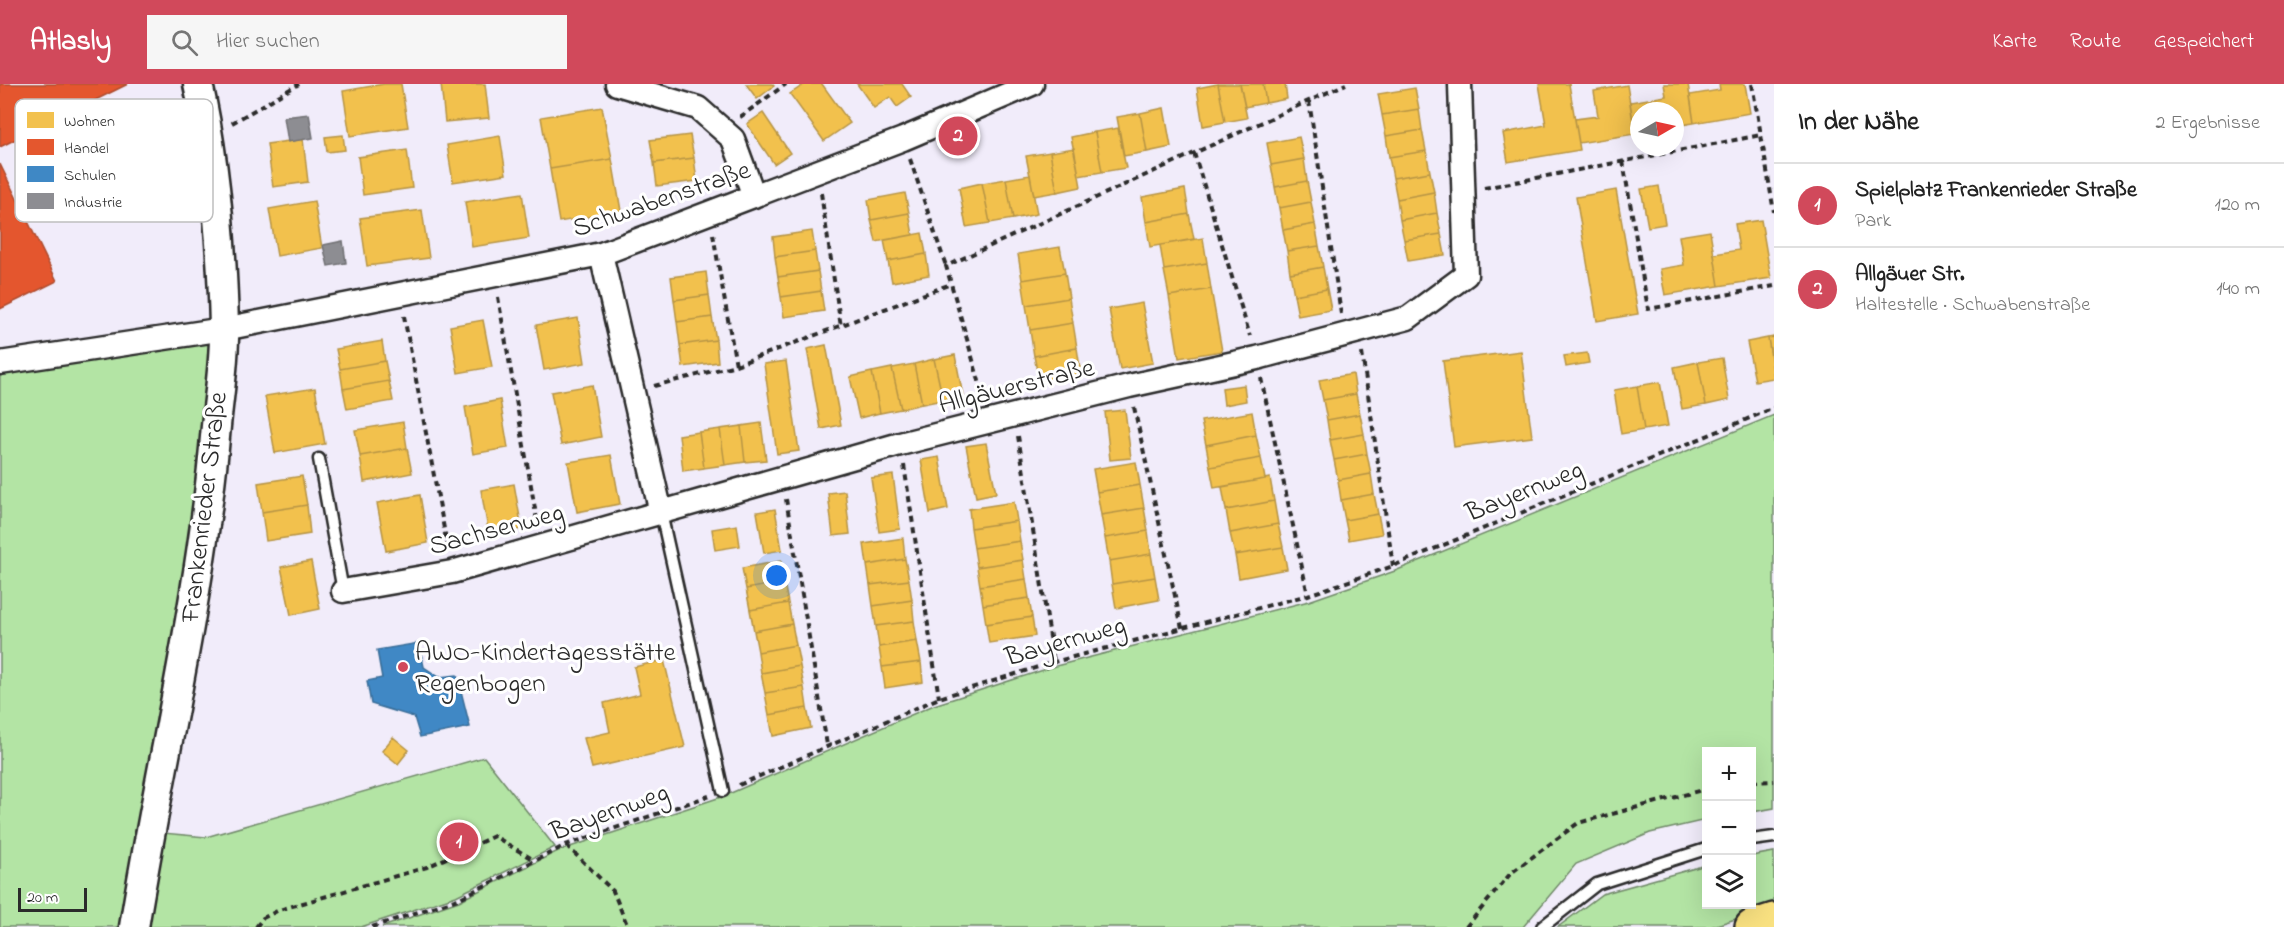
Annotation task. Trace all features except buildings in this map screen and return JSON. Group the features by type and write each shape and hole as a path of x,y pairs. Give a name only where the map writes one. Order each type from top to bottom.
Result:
{"main road":[{"path":"1752,927 1774,920"}],"street":[{"name":"Frankenrieder Straße","path":"198,84 201,99"},
{"path":"617,84 698,108 733,139 754,196"},
{"name":"Schwabenstraße","path":"0,363 224,329 601,254 903,139 1032,84"},
{"name":"Allgäuerstraße","path":"661,513 900,444 1129,386 1257,358 1408,318 1466,275 1466,192 1460,84"},
{"name":"Frankenrieder Straße","path":"134,927 149,832 176,706 211,483 224,329 213,177"},
{"path":"601,254 661,513"},
{"name":"Sachsenweg","path":"343,591 452,572 661,513"}],"lane":[{"path":"319,459 343,591"},
{"path":"661,513 723,791"},
{"path":"1756,839 1774,837"},
{"path":"1542,927 1597,884 1702,851"}],"path":[{"path":"213,134 298,84"},
{"path":"723,130 786,84"},
{"path":"946,266 1347,84"},
{"path":"1752,84 1774,212"},
{"path":"1309,101 1393,566"},
{"path":"1466,192 1761,135"},
{"path":"903,139 946,266 991,421"},
{"path":"1623,161 1648,309 1774,286"},
{"path":"818,172 841,327"},
{"path":"710,213 736,366"},
{"path":"494,275 542,546"},
{"path":"633,391 736,366 951,284"},
{"path":"400,295 452,572"},
{"path":"1129,386 1182,628"},
{"name":"Bayernweg","path":"372,927 458,899 566,845 723,791 939,698 1054,662 1308,595 1393,566 1774,408"},
{"path":"1014,415 1054,662"},
{"path":"900,444 939,698"},
{"path":"783,477 827,745"},
{"path":"1756,782 1774,781"},
{"path":"1466,927 1511,873 1578,823 1702,790"},
{"path":"256,927 263,918 279,910 428,867 494,836 534,860"},
{"path":"566,845 613,891 628,927"}],"green space":[{"path":"215,334 201,482 121,927 0,927 0,370"},
{"path":"1774,415 1774,808 1756,811 1756,747 1702,747 1702,821 1650,833 1576,864 1523,927 382,927 459,901 558,851 724,796 934,705 1056,666 1309,601 1395,571"},
{"path":"484,757 555,847 456,896 361,927 148,927 163,833 206,837"},
{"path":"1774,852 1774,907 1710,927 1558,927 1602,894 1702,866 1702,909 1756,909 1756,855"}],"place":[{"name":"Allgäuer Str.","path":"958,136"},
{"name":"AWO-Kindertagesstätte Regenbogen","path":"403,667"},
{"name":"Spielplatz Frankenrieder Straße","path":"459,842"}]}
